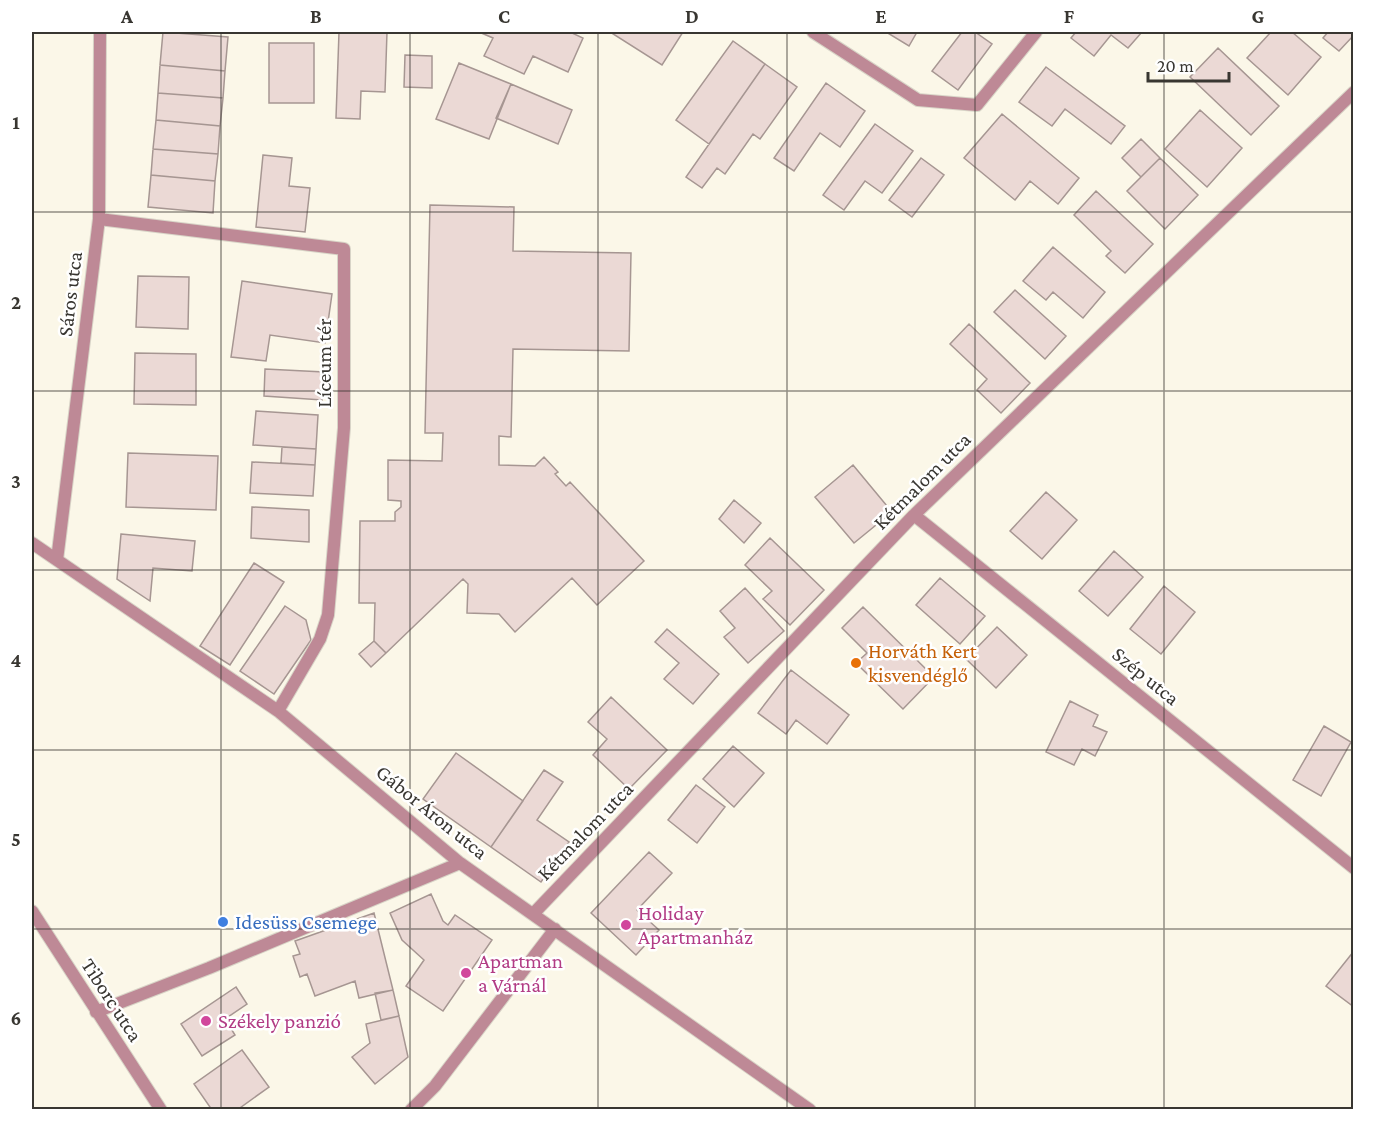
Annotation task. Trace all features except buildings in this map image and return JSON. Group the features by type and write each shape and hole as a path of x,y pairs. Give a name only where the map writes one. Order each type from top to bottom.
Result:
{"street":[{"name":"Sáros utca","path":"57,560 99,219 100,32"},
{"path":"813,32 918,100 977,105 1036,32"},
{"name":"Kétmalom utca","path":"534,913 914,515 1353,92"},
{"name":"Líceum tér","path":"99,219 344,249 344,428 328,615 320,639 278,711"},
{"name":"Szép utca","path":"914,515 1353,868"},
{"name":"Gábor Áron utca","path":"32,543 278,711 460,863 534,913 810,1110"},
{"path":"96,1012 209,968 460,863"},
{"name":"Tiborc utca","path":"32,911 161,1110"},
{"path":"411,1110 435,1086 555,929"}],"place":[{"name":"Horváth Kert kisvendéglő","path":"856,663"},
{"name":"Idesüss Csemege","path":"223,922"},
{"name":"Holiday Apartmanház","path":"626,925"},
{"name":"Apartman a Várnál","path":"466,973"},
{"name":"Székely panzió","path":"206,1021"}]}
